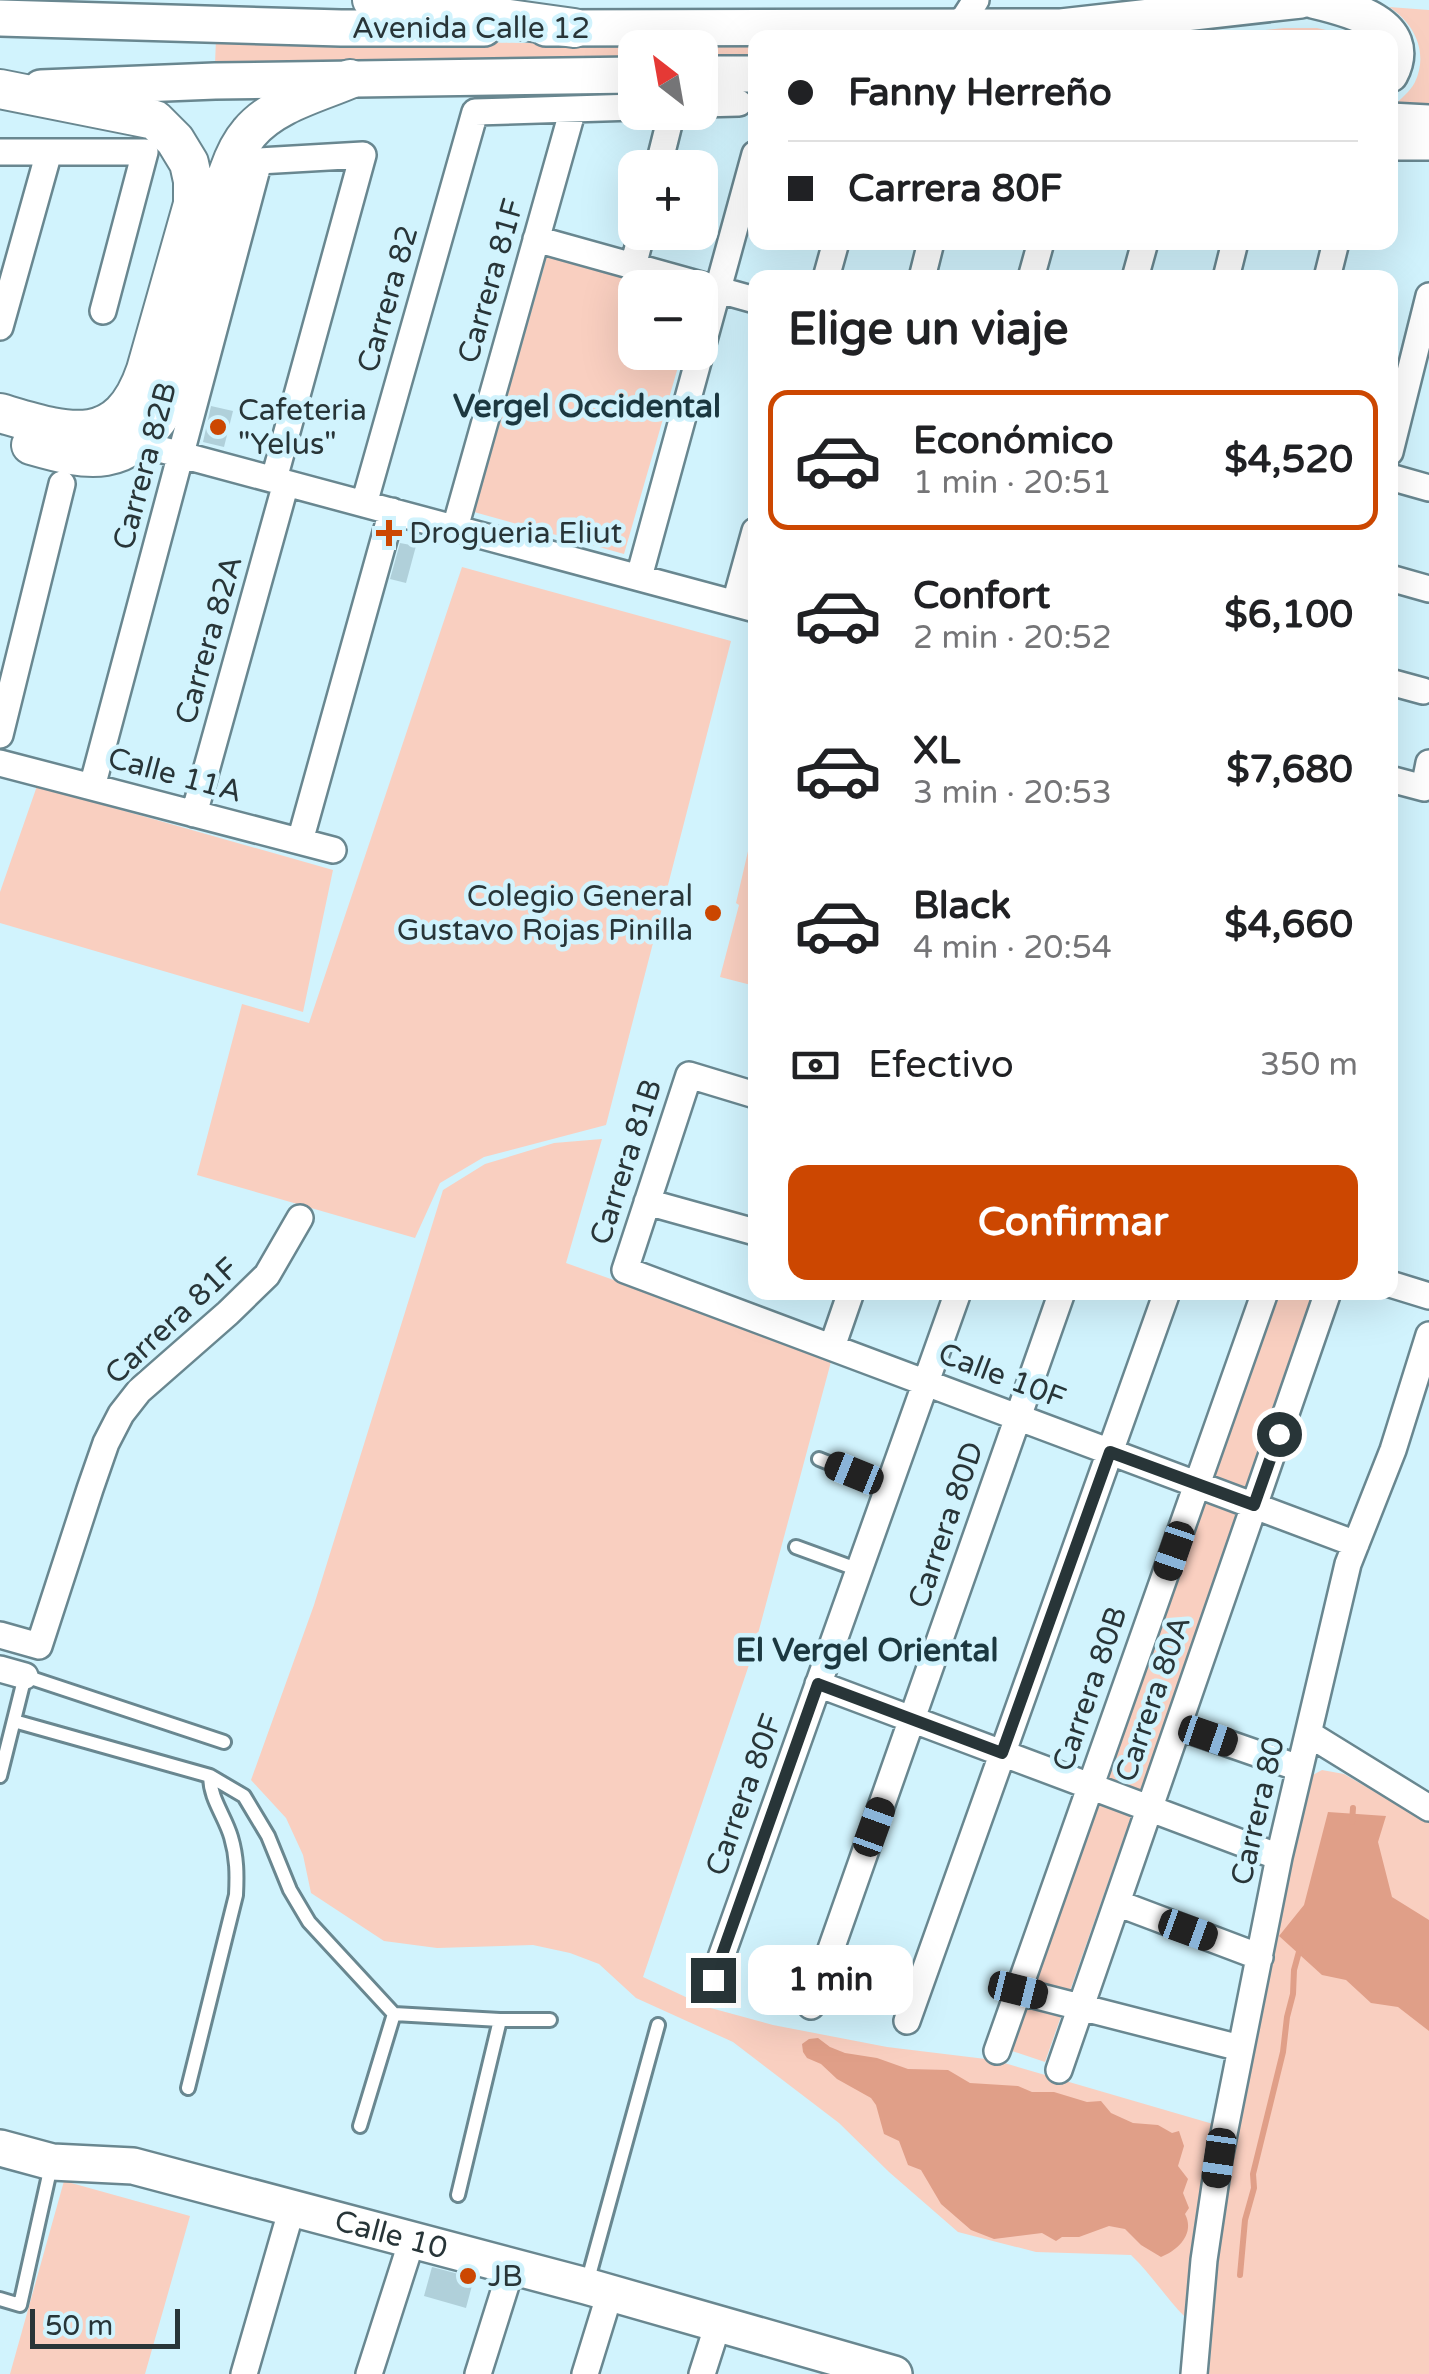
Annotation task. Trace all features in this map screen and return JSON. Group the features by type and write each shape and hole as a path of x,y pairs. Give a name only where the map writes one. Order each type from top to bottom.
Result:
{"main road":[{"path":"372,0 574,28"},
{"name":"Avenida Calle 12","path":"0,18 341,28 1061,27 1149,8 1300,0"},
{"path":"1314,0 1360,12 1384,30"},
{"name":"Avenida Calle 12","path":"0,89 215,81 618,75"},
{"path":"0,436 86,458 107,456 136,443 152,429 164,410 237,152 261,121 350,78"},
{"path":"718,78 748,85"},
{"path":"0,89 155,120 175,140 189,163 193,182 193,204 146,370 126,410 88,430 72,431 0,413"},
{"path":"1398,121 1429,123"},
{"name":"Calle 10","path":"0,2148 52,2162 133,2166 598,2289 718,2324 829,2365 894,2374"}],"street":[{"path":"952,28 965,18 976,0"},
{"path":"718,97 748,85"},
{"path":"572,109 618,107"},
{"name":"Carrera 82","path":"364,504 474,112 572,109"},
{"name":"Carrera 81F","path":"456,528 572,109"},
{"path":"1398,146 1429,147"},
{"path":"0,152 145,152 103,311"},
{"path":"0,327 49,152"},
{"name":"Carrera 82A","path":"194,814 363,155 259,161"},
{"name":"Carrera 82B","path":"92,787 259,161"},
{"path":"748,180 718,290 748,298"},
{"path":"536,239 647,270"},
{"path":"633,266 637,250"},
{"path":"1398,420 1429,296"},
{"path":"638,578 696,370"},
{"path":"136,443 745,606"},
{"path":"1398,479 1429,488"},
{"path":"0,734 62,484"},
{"path":"300,842 392,511"},
{"path":"1398,580 1429,589"},
{"path":"1398,684 1423,691"},
{"name":"Calle 11A","path":"0,763 333,850"},
{"path":"1398,778 1426,776"},
{"name":"Carrera 81B","path":"625,1270 689,1075 748,1093"},
{"path":"648,1202 748,1230"},
{"name":"Carrera 81F","path":"0,1635 40,1646 90,1488 121,1414 139,1390 267,1276 300,1218"},
{"name":"Calle 10F","path":"625,1270 1356,1544"},
{"path":"1398,1286 1429,1296"},
{"path":"832,1348 848,1300"},
{"name":"Carrera 80F","path":"713,1980 955,1300"},
{"name":"Carrera 80D","path":"811,2006 1059,1300"},
{"path":"907,2021 1164,1300"},
{"name":"Carrera 80B","path":"997,2051 1262,1300"},
{"name":"Carrera 80A","path":"1059,2070 1325,1300"},
{"name":"Carrera 80","path":"1194,2374 1219,2158 1279,1857 1341,1589 1394,1450 1429,1335"},
{"path":"818,1684 1279,1857"},
{"path":"1178,1726 1300,1768"},
{"path":"1309,1734 1429,1808"},
{"path":"1117,1903 1260,1957"},
{"path":"1018,1990 1240,2048"},
{"path":"244,2374 292,2208"},
{"path":"369,2374 412,2240"},
{"path":"478,2374 512,2266"},
{"path":"585,2374 598,2289"},
{"path":"702,2374 718,2324"}],"lane":[{"path":"819,1459 888,1487"},
{"path":"796,1548 859,1570"},
{"path":"0,1776 14,1721 12,1673 224,1742"},
{"path":"14,1721 210,1776 244,1796 309,1922 394,2014 550,2020"},
{"path":"188,2088 236,1895 238,1871 231,1836 210,1790 210,1776"},
{"path":"360,2126 394,2014"},
{"path":"458,2196 500,2020"},
{"path":"598,2289 658,2025"},
{"path":"0,2298 20,2304 52,2162"}],"shaded area":[{"path":"1389,7 1429,10 1429,105 1398,106 1419,71 1420,49 1412,30"},
{"path":"1317,28 1326,30 1266,30"},
{"path":"216,39 618,44 618,59 215,64"},
{"path":"718,46 748,46 748,60 718,59"},
{"path":"548,253 618,273 618,370 677,370 624,554 474,512"},
{"path":"462,567 731,641 606,1125 484,1157 440,1183 415,1238 197,1175 242,1004 309,1023"},
{"path":"37,786 333,870 303,1012 0,923 0,892"},
{"path":"748,851 748,984 720,977 739,905 736,903"},
{"path":"602,1139 566,1263 832,1358 752,1656 643,1977 707,2007 773,2025 887,2047 994,2060 1213,2124 1185,2317 1131,2255 1036,2252 958,2232 839,2123 733,2042 636,1998 599,1964 533,1945 437,1948 384,1941 311,1893 303,1855 286,1818 251,1780 314,1605 443,1190 485,1164 554,1143"},
{"path":"1274,1300 1313,1300 1045,2062 1009,2050"},
{"path":"1322,1770 1344,1774 1429,1823 1429,2374 1209,2374 1230,2149 1309,1777"},
{"path":"1328,1812 1386,1816 1378,1842 1392,1897 1429,1920 1429,2031 1398,2007 1371,2003 1346,1980 1322,1975 1279,1936 1304,1905"},
{"path":"818,2038 845,2053 877,2058 908,2069 948,2070 970,2083 1018,2086 1087,2102 1101,2101 1111,2113 1133,2123 1158,2125 1172,2133 1179,2131 1184,2146 1178,2166 1188,2179 1183,2193 1189,2208 1185,2214 1188,2228 1184,2240 1161,2257 1125,2229 1109,2226 1056,2241 1042,2233 994,2239 971,2230 941,2204 921,2170 908,2165 899,2141 884,2134 871,2098 807,2058 802,2044"},
{"path":"64,2181 190,2216 145,2374 10,2374"}],"building":[{"name":"Cafeteria \"Yelus\"","path":"211,406 233,411 224,447 203,442"},
{"path":"400,543 416,546 406,583 390,579"},
{"path":"432,2267 474,2278 466,2308 424,2296"}],"waterway":[{"path":"1352,1822 1353,1808"},
{"path":"1240,2275 1253,2174 1283,2052 1300,1948"}],"place":[{"name":"Cafeteria \"Yelus\"","path":"218,427"},
{"name":"Drogueria Eliut","path":"389,533"},
{"name":"Colegio General Gustavo Rojas Pinilla","path":"713,913"},
{"name":"JB","path":"468,2276"}],"district":[{"name":"Vergel Occidental","path":"587,407"},
{"name":"El Vergel Oriental","path":"867,1651"}],"route":[{"path":"713,1980 818,1684 1002,1753 1110,1452 1254,1505 1279,1434"}]}
